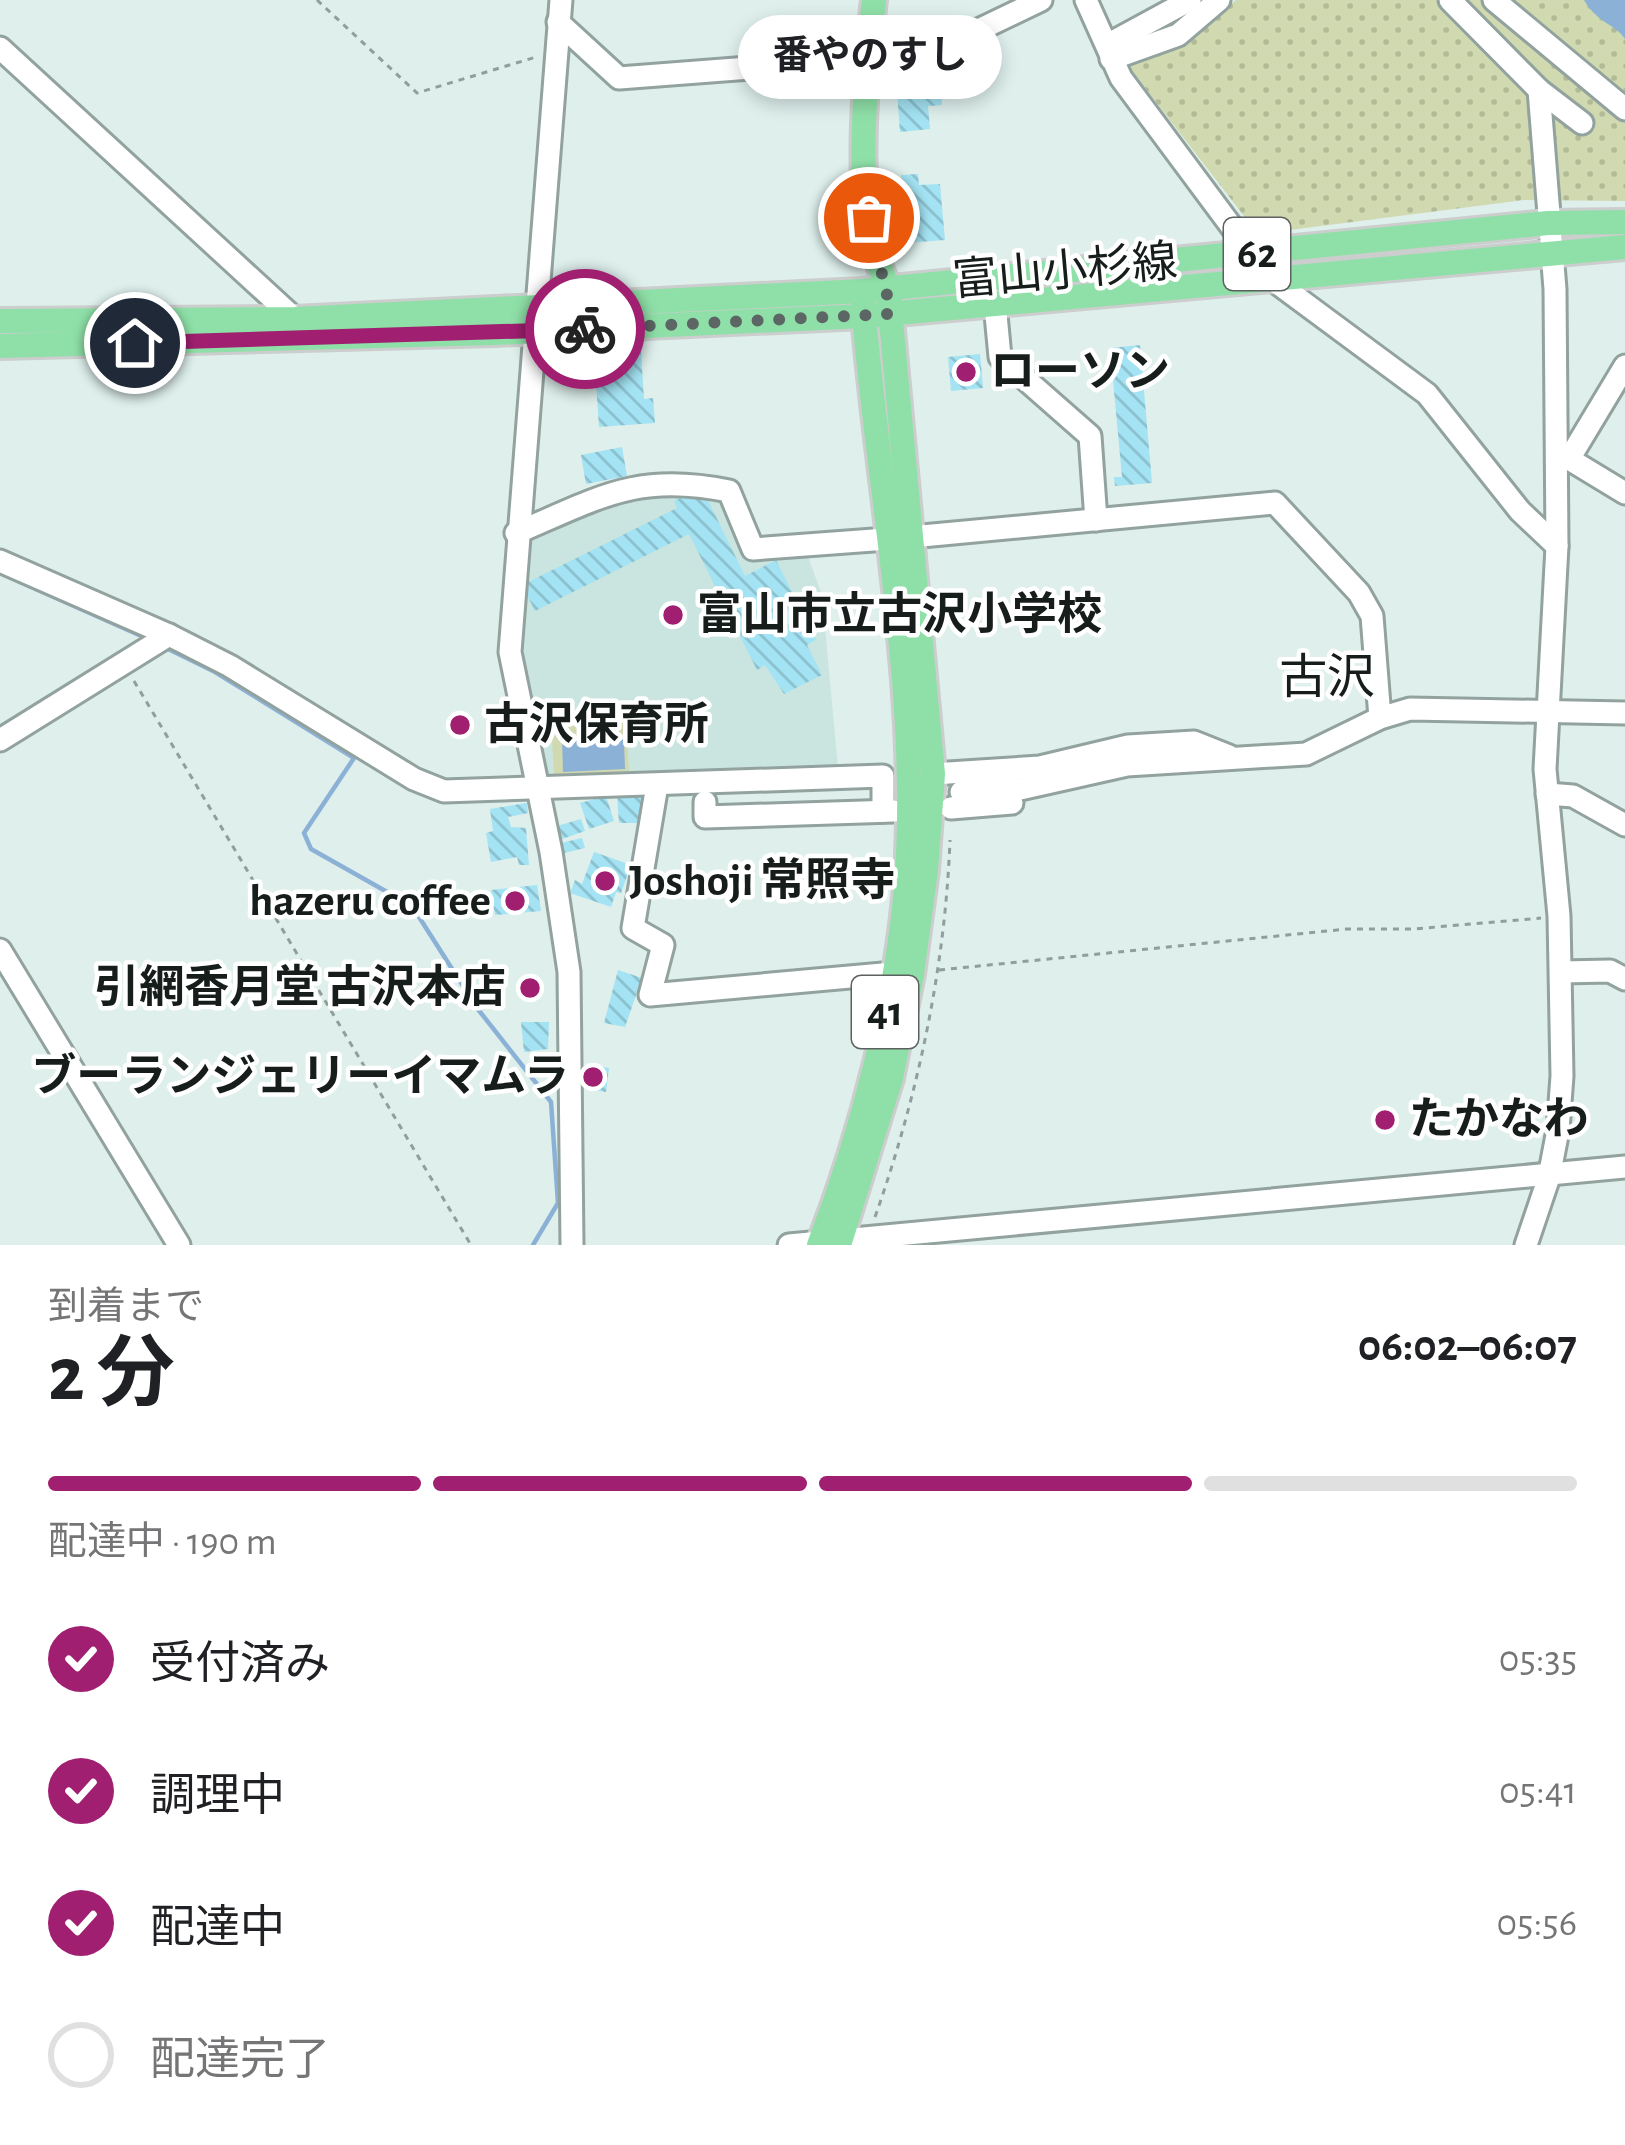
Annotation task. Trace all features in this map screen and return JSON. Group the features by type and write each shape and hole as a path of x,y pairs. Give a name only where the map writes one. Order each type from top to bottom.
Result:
{"main road":[{"name":"41","path":"830,1244 892,1078 912,974 933,774 899,538 866,193 866,59 874,0"},
{"name":"富山小杉線","path":"876,302 1249,255 1548,224 1625,222"},
{"name":"富山小杉線","path":"0,346 876,302 995,304 1625,247"},
{"name":"富山小杉線","path":"0,321 533,320"},
{"name":"41","path":"830,1244 894,973 907,874 886,806 899,538"}],"street":[{"path":"559,11 619,78 939,49 1041,0"},
{"path":"1086,0 1121,78 1249,255 1269,278 1426,394 1520,511 1557,546"},
{"path":"1109,52 1190,0"},
{"path":"1109,52 1178,35 1219,0"},
{"path":"1450,0 1539,90 1582,124"},
{"path":"1494,0 1625,109"},
{"path":"559,11 510,652 561,905 569,972 572,1245"},
{"path":"0,48 296,319"},
{"path":"1526,1245 1549,1177 1562,1076 1546,713 1563,458 1556,289 1539,90"},
{"path":"995,304 1000,356 1090,436 1096,520"},
{"path":"1563,458 1625,366"},
{"path":"1563,458 1625,493"},
{"path":"517,533 624,487 646,484 701,485 729,491 753,550 1275,503 1359,592 1372,616 1380,718"},
{"path":"0,561 230,666 430,787 680,785 883,776 886,806 705,817 705,802 680,785"},
{"path":"0,740 169,635"},
{"path":"956,800 1127,765 1306,754 1380,718 1410,709 1625,713"},
{"path":"933,774 1040,767 1128,746 1194,742 1235,759"},
{"path":"657,785 633,928 663,945 650,995 894,973"},
{"path":"1547,794 1573,796 1625,825"},
{"path":"0,950 179,1245"},
{"path":"1561,972 1610,971 1625,979"},
{"path":"789,1245 1625,1167"}],"path":[{"path":"316,0 417,93 555,52"},
{"path":"123,664 471,1245"},
{"path":"939,970 1347,929 1413,929 1558,916"}],"shaded area":[{"name":"富山市立古沢小学校","path":"639,486 723,493 749,554 806,551 822,595 838,768 545,780 523,678 520,635 527,533"}],"green space":[{"path":"1236,0 1625,0 1625,201 1524,200 1258,234 1128,66 1182,47"},
{"path":"626,715 629,771 554,776 551,720"}],"water":[{"path":"1584,0 1625,0 1625,39 1595,14"},
{"path":"624,739 625,769 563,772 562,740"}],"building":[{"path":"941,87 942,105 928,106 930,129 900,132 897,90"},
{"path":"918,174 919,185 940,184 945,240 907,243 901,175"},
{"path":"1140,345 1152,483 1115,486 1114,477 1122,477 1110,348"},
{"path":"641,351 644,399 653,398 655,423 599,427 594,354"},
{"name":"ローソン","path":"980,354 983,388 951,391 948,357"},
{"path":"622,447 627,476 586,484 581,455"},
{"path":"702,488 745,576 776,560 816,640 807,645 822,675 784,694 765,665 757,670 689,534 535,611 522,585 677,508 674,501"},
{"path":"570,700 570,718 560,719 562,729 551,730 551,720 559,717 552,703"},
{"path":"617,795 650,796 643,823 619,823"},
{"path":"606,796 614,821 589,829 580,803"},
{"path":"527,803 528,813 508,817 511,827 526,828 529,865 519,865 517,857 491,862 486,833 493,831 490,809"},
{"path":"581,819 585,831 562,839 557,826"},
{"path":"582,838 585,848 564,853 561,843"},
{"path":"594,852 631,865 611,907 570,893 575,880 582,884"},
{"path":"537,885 541,911 495,915 491,890"},
{"path":"618,970 642,978 625,1027 604,1023"},
{"path":"521,1022 549,1022 548,1049 524,1052"},
{"path":"587,1064 609,1068 606,1092 585,1089"}],"waterway":[{"path":"0,573 148,639"},
{"path":"164,647 215,672 354,758 304,833 311,849 412,906 477,1008 551,1102 558,1203 533,1245"}],"way so far":[{"path":"585,329 889,314 888,288 871,242 869,218"}],"place":[{"name":"番やのすし","path":"869,218"},
{"name":"ローソン","path":"966,372"},
{"name":"富山市立古沢小学校","path":"673,615"},
{"name":"古沢保育所","path":"460,725"},
{"name":"Joshoji 常照寺","path":"605,881"},
{"name":"hazeru coffee","path":"515,901"},
{"name":"引網香月堂 古沢本店","path":"530,988"},
{"name":"ブーランジェリーイマムラ","path":"593,1077"},
{"name":"たかなわ","path":"1385,1120"}],"district":[{"name":"古沢","path":"1327,679"}],"route":[{"path":"135,343 585,329"}]}
